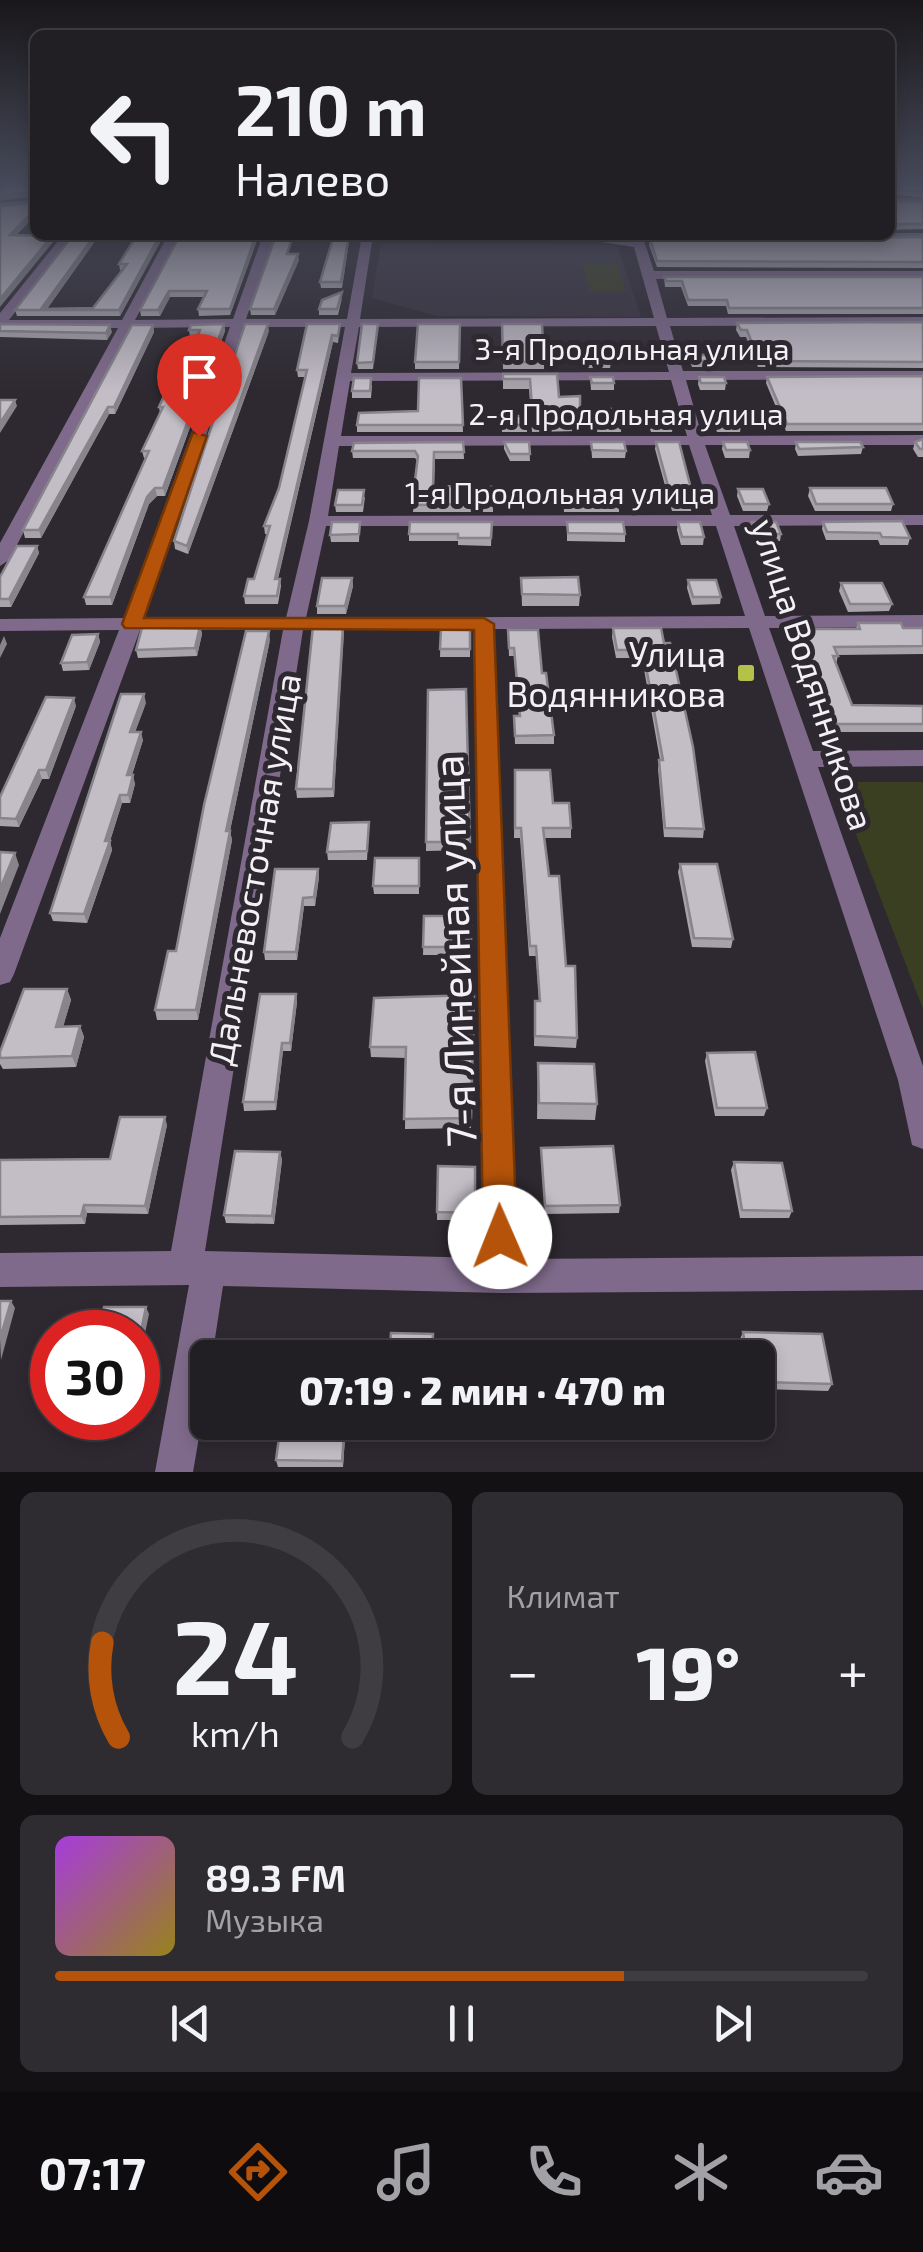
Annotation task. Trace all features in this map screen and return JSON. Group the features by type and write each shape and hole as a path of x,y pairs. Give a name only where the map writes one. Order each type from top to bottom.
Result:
{"street":[{"path":"0,323 54,254"},
{"path":"0,560 164,254"},
{"path":"0,974 132,624 263,254"},
{"name":"Дальневосточная улица","path":"174,1472 197,1269 294,625 318,521 365,254"},
{"name":"улица Водянникова","path":"642,254 696,441 913,1080 923,1135"},
{"path":"648,275 923,276"},
{"path":"0,323 923,322"},
{"name":"3-я Продольная улица","path":"341,376 923,375"},
{"name":"2-я Продольная улица","path":"330,441 923,440"},
{"name":"1-я Продольная улица","path":"318,521 923,520"},
{"path":"0,625 923,622"},
{"name":"7-я Линейная улица","path":"484,624 501,1276"},
{"path":"803,759 923,758"},
{"path":"0,1270 197,1269 501,1276 923,1273"}],"shaded area":[{"path":"379,254 620,254 641,317 436,316 372,298"}],"green space":[{"path":"582,264 617,264 626,291 590,291"},
{"path":"836,782 923,782 923,1009"}],"building":[{"path":"0,254 37,254 0,299"},
{"path":"59,254 81,254 41,309 93,308 127,264 119,264 125,254 150,254 119,310 15,310"},
{"path":"170,254 249,254 230,309 198,309 207,291 169,291 158,310 140,310"},
{"path":"269,254 298,254 274,309 250,309"},
{"path":"328,254 346,254 341,282 320,282"},
{"path":"655,254 923,254 923,262 657,261"},
{"path":"664,277 923,277 923,308 729,308 727,300 688,300 682,281 666,281"},
{"path":"342,292 337,309 319,309 322,300"},
{"path":"923,322 923,362 759,361 747,330 741,330 737,323"},
{"path":"0,324 110,325 106,333 0,331"},
{"path":"224,324 163,488 155,488 147,497 110,597 84,597 149,451 142,451 163,407 159,407 168,387 177,387 200,330 189,330 191,325"},
{"path":"245,324 268,324 187,546 174,541"},
{"path":"307,324 340,324 338,336 332,335 275,579 280,579 277,596 244,596 248,579 254,579 270,526 264,526 279,488 307,370 297,370"},
{"path":"362,324 378,324 373,362 357,363"},
{"path":"418,324 460,324 459,362 415,362"},
{"path":"502,324 542,324 544,362 503,362"},
{"path":"132,325 153,325 114,407 108,407 39,530 23,530"},
{"path":"609,352 611,362 586,362 584,355"},
{"path":"691,355 715,355 718,361 693,361"},
{"path":"503,374 557,374 559,397 580,396 580,420 533,422 530,379 503,379"},
{"path":"923,376 923,424 787,424 767,377"},
{"path":"590,377 613,377 614,383 592,383"},
{"path":"699,377 724,377 726,383 701,383"},
{"path":"354,378 371,378 370,391 352,391"},
{"path":"419,378 461,378 463,425 357,425 359,413 418,411"},
{"path":"0,400 15,400 0,423"},
{"path":"588,409 620,409 622,418 590,418"},
{"path":"501,416 525,416 527,425 502,425"},
{"path":"649,416 670,416 673,425 652,425"},
{"path":"715,416 737,416 741,425 718,425"},
{"path":"463,442 464,452 434,452 433,486 493,487 493,504 412,505 418,456 415,451 352,451 354,443"},
{"path":"504,442 529,442 530,454 510,454"},
{"path":"591,442 624,442 626,451 592,450"},
{"path":"656,442 679,442 695,504 673,504"},
{"path":"723,442 747,442 750,450 726,450"},
{"path":"796,442 860,442 863,447 799,449"},
{"path":"810,488 886,488 893,504 816,504"},
{"path":"738,489 763,489 769,504 744,504"},
{"path":"338,490 364,490 362,505 335,505"},
{"path":"563,492 617,492 619,504 564,504"},
{"path":"902,521 910,538 827,532 823,522"},
{"path":"332,522 360,522 359,534 330,535"},
{"path":"410,522 492,522 491,538 409,534"},
{"path":"567,522 623,522 625,534 568,533"},
{"path":"678,522 700,522 704,537 682,537"},
{"path":"752,522 776,522 781,534 757,534"},
{"path":"17,546 37,546 9,599 0,599 0,577"},
{"path":"578,577 580,595 522,594 521,578"},
{"path":"322,578 352,578 345,606 317,606"},
{"path":"688,580 716,580 721,597 693,597"},
{"path":"841,583 882,583 892,604 850,604"},
{"path":"858,623 901,623 903,628 923,628 923,646 834,647 838,656 833,656 852,705 923,706 923,724 834,724 796,629 860,629"},
{"path":"200,626 195,648 136,650 142,628"},
{"path":"313,626 343,626 333,789 296,789"},
{"path":"613,628 661,628 664,643 670,643 693,747 704,829 665,828 659,760 663,760 643,650 617,650"},
{"path":"441,629 470,629 470,649 440,649"},
{"path":"508,630 538,630 554,735 515,736 514,716 520,716 514,648 509,648"},
{"path":"246,631 269,631 226,831 230,831 196,1010 155,1010 168,951 176,951 204,805"},
{"path":"98,634 87,662 61,663 72,635"},
{"path":"466,689 470,842 426,842 428,690"},
{"path":"121,694 144,694 130,732 141,732 127,775 133,775 128,795 120,795 105,841 110,841 84,914 50,913"},
{"path":"46,697 74,698 46,770 39,770 16,819 0,818 0,797"},
{"path":"515,770 550,770 553,803 569,803 571,828 543,828 549,876 559,876 566,966 575,966 577,1038 535,1036 535,1001 540,1001 536,946 530,946 521,828 515,828"},
{"path":"369,822 367,851 327,852 331,823"},
{"path":"0,852 15,853 0,889"},
{"path":"375,858 419,858 419,886 373,886"},
{"path":"680,864 717,864 733,939 694,938"},
{"path":"275,869 318,869 314,897 303,898 296,952 264,952"},
{"path":"424,916 471,916 471,947 423,947"},
{"path":"24,989 67,989 56,1027 80,1026 72,1056 0,1058"},
{"path":"260,994 296,994 290,1043 282,1043 275,1102 243,1102"},
{"path":"474,995 471,1118 404,1119 406,1047 370,1047 374,998"},
{"path":"755,1052 767,1108 717,1108 707,1053"},
{"path":"538,1063 594,1064 597,1104 539,1103"},
{"path":"120,1117 165,1117 145,1206 84,1205 81,1216 0,1217 0,1160 110,1159"},
{"path":"613,1146 620,1205 545,1206 541,1148"},
{"path":"235,1151 280,1152 272,1216 224,1215"},
{"path":"734,1162 782,1163 792,1211 742,1210"},
{"path":"438,1166 475,1167 475,1213 437,1212"},
{"path":"0,1301 11,1301 0,1339"},
{"path":"104,1307 146,1307 145,1310 103,1310"},
{"path":"743,1332 822,1334 832,1384 775,1382 775,1340 744,1340"},
{"path":"391,1333 433,1334 433,1340 390,1340"},
{"path":"279,1440 344,1440 342,1461 276,1460"}],"place":[{"name":"Улица Водянникова","path":"746,673"}],"route":[{"path":"199,436 132,624 484,624 500,1237"}]}
